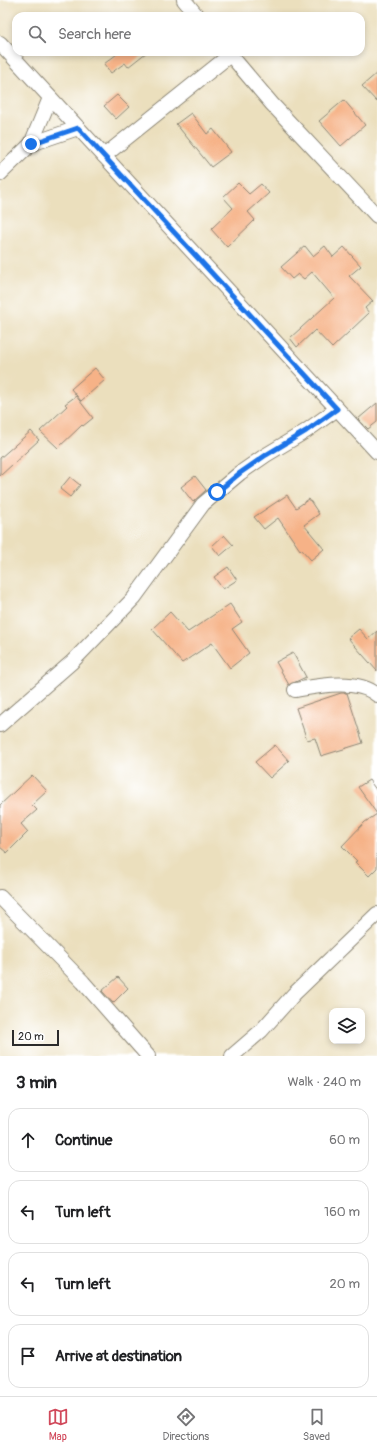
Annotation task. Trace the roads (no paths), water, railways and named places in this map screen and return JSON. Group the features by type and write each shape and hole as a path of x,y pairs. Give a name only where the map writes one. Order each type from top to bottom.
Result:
{"street":[{"path":"184,0 194,12"},
{"path":"0,43 377,452"},
{"path":"104,156 227,56"},
{"path":"231,56 272,104 377,216"},
{"path":"0,174 31,144 50,98"},
{"path":"31,144 78,128"},
{"path":"0,725 72,662 134,598 203,504 240,473 266,455 306,431 337,409"},
{"path":"295,690 324,685 342,685 363,687 377,695"},
{"path":"0,897 83,982 148,1056"},
{"path":"232,1056 261,1031 294,994 377,914"}]}
